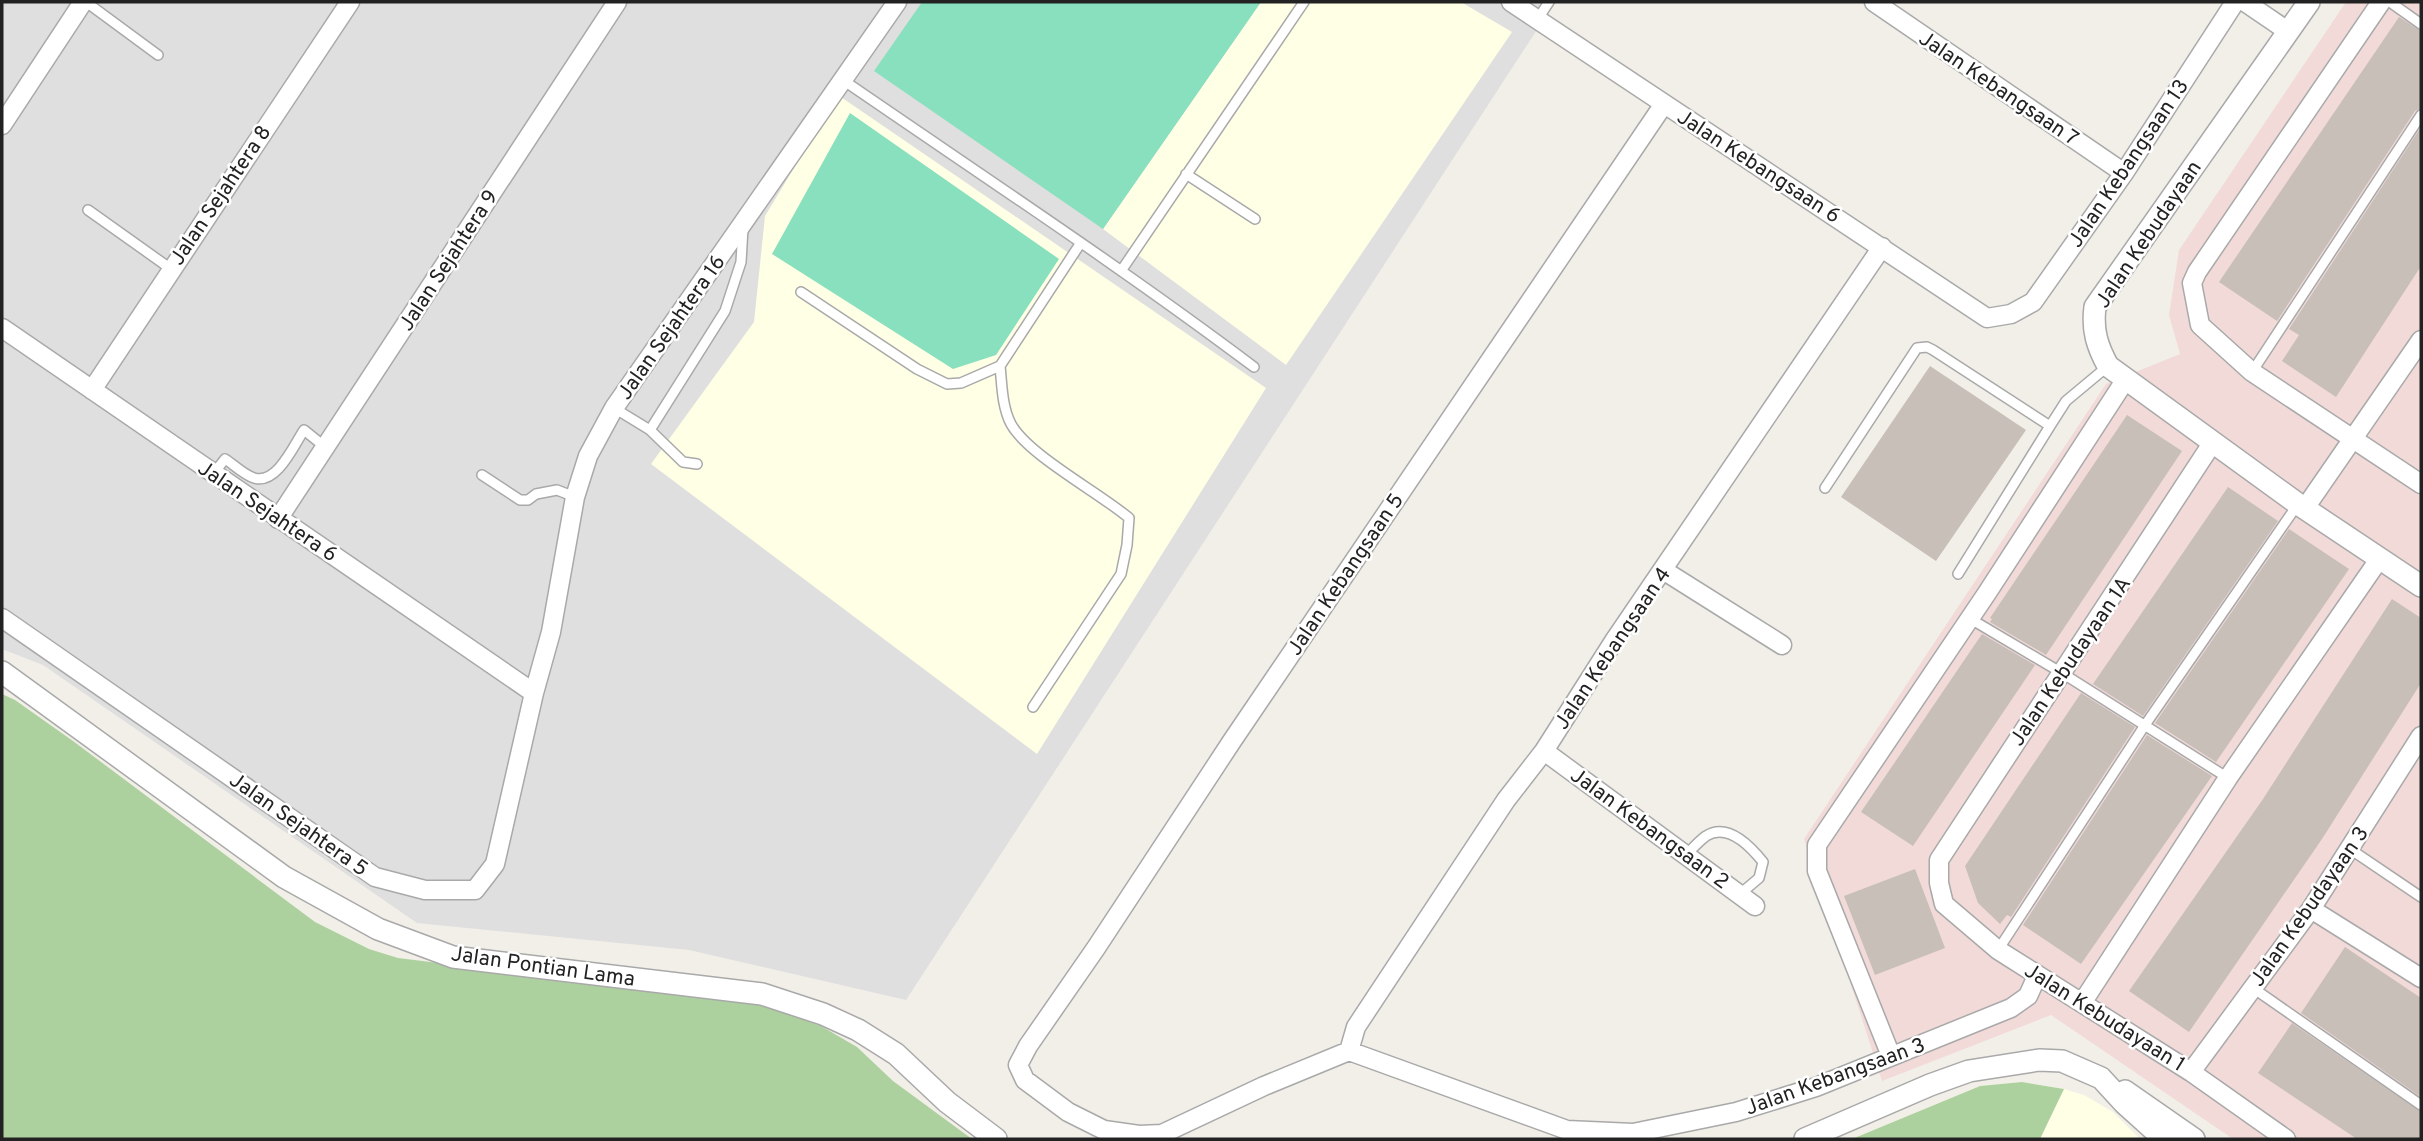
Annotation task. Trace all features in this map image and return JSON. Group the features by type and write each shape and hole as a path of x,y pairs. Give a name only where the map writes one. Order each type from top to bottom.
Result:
{"street":[{"path":"2,124 84,2"},
{"name":"Jalan Sejahtera 8","path":"92,390 350,2"},
{"name":"Jalan Sejahtera 9","path":"278,519 617,2"},
{"name":"Jalan Sejahtera 16","path":"534,693 551,632 575,496 588,456 614,408 897,2"},
{"name":"Jalan Kebangsaan 6","path":"1511,2 1987,318 2011,314"},
{"name":"Jalan Kebangsaan 7","path":"1874,2 2123,173"},
{"name":"Jalan Kebangsaan 13","path":"2011,314 2033,302 2123,173 2235,2"},
{"path":"2245,2 2289,32"},
{"name":"Jalan Kebudayaan","path":"2108,366 2098,346 2093,323 2095,307 2309,2"},
{"path":"2381,2 2197,272 2192,284 2200,325 2252,372 2421,484"},
{"name":"Jalan Kebangsaan 5","path":"1349,1051 1162,1133 1139,1135 1104,1130 1068,1112 1025,1080 1018,1065 1028,1046 1096,948 1247,718 1664,104"},
{"name":"Jalan Kebangsaan 4","path":"1349,1051 1356,1027 1506,800 1544,751 1614,641 1882,247"},
{"name":"Jalan Sejahtera 6","path":"2,328 534,693"},
{"path":"2301,506 2418,351"},
{"path":"2108,366 2301,506 2421,586"},
{"path":"1891,1056 1817,871 1817,845 2126,379"},
{"name":"Jalan Kebudayaan 1A","path":"1938,883 1940,860 2213,442"},
{"path":"2082,1003 2228,779 2380,558"},
{"path":"1663,570 1782,645"},
{"name":"Jalan Sejahtera 5","path":"2,618 375,877 425,890 475,890 495,864 534,693"},
{"name":"Jalan Pontian Lama","path":"2,672 284,877 378,929 453,957 762,994 823,1014 858,1030 896,1054 947,1102 996,1139"},
{"name":"Jalan Kebudayaan 3","path":"2191,1072 2311,909 2421,737"},
{"name":"Jalan Kebangsaan 2","path":"1544,751 1755,906"},
{"name":"Jalan Kebudayaan 1","path":"1938,883 1944,904 1998,950 2191,1072 2286,1139"},
{"path":"2311,909 2421,978"},
{"name":"Jalan Kebangsaan 3","path":"1349,1051 1567,1130 1633,1133 1736,1112 1816,1087 2011,1008 2028,996 2037,976"},
{"path":"1805,1139 1969,1071 2039,1060 2062,1061 2132,1094 2194,1139"},
{"path":"2101,1079 2164,1139"}],"lane":[{"path":"84,2 158,55"},
{"path":"1121,271 1304,2"},
{"path":"1537,20 1549,2"},
{"path":"2390,2 2421,24"},
{"path":"844,80 1150,290 1254,367"},
{"path":"2252,372 2421,115"},
{"path":"1186,174 1255,219"},
{"path":"88,210 171,269"},
{"path":"650,430 726,311 741,262 743,223"},
{"path":"801,292 916,369 947,384 961,383 1000,366 1080,244"},
{"path":"1825,488 1917,348 1927,347 1933,350 2050,426"},
{"path":"1000,366 1005,407 1012,426 1035,450 1129,518 1121,574 1033,707"},
{"path":"1958,574 2066,401 2108,366"},
{"path":"614,408 650,430 683,462 697,464"},
{"path":"213,474 225,458 253,478 266,478 276,471 304,430 325,447"},
{"path":"482,475 520,500 557,490 575,496"},
{"path":"1998,950 2145,725 2301,506"},
{"path":"1969,618 2062,673 2228,779"},
{"path":"1685,856 1708,835 1722,832 1749,844 1763,862 1759,877 1740,894"},
{"path":"2350,849 2421,897"},
{"path":"2253,988 2421,1105"}],"shaded area":[{"path":"2,2 1555,2 906,1000 689,950 417,923 43,665 2,649"},
{"path":"1261,2 1461,2 1512,32 1286,365 1103,229"},
{"path":"2346,2 2421,2 2421,1139 2233,1139 2051,1015 1882,1081 1804,839 2106,384 2180,354 2169,315 2179,250"},
{"path":"838,95 1266,388 1037,754 651,464 754,322 765,216"},
{"path":"2022,1082 2084,1095 2113,1112 2140,1139 1852,1139 1980,1086"}],"green space":[{"path":"922,2 1261,2 1103,229 874,71"},
{"path":"850,113 1059,259 996,355 953,369 772,254"},
{"path":"2,694 15,700 73,741 315,922 369,949 398,958 754,1002 821,1026 857,1047 893,1081 972,1139 2,1139"},
{"path":"2022,1082 2064,1089 2040,1139 1852,1139 1980,1086"}],"building":[{"path":"2399,17 2421,31 2421,108 2415,111 2277,321 2219,282"},
{"path":"2421,127 2421,266 2336,397 2282,361 2299,335 2289,329"},
{"path":"1930,366 2026,430 1936,561 1841,497"},
{"path":"2127,415 2182,451 2046,655 1990,622 1990,618"},
{"path":"2228,487 2278,521 2143,716 2093,684"},
{"path":"2289,529 2349,569 2216,762 2155,723"},
{"path":"2392,599 2421,618 2421,683 2322,839 2189,1032 2129,991 2263,799"},
{"path":"1982,634 2035,665 1913,846 1861,812"},
{"path":"2081,693 2135,727 2011,917 2007,915 2000,924 1978,903 1965,866"},
{"path":"2147,735 2212,776 2081,964 2023,925"},
{"path":"1915,869 1945,948 1875,975 1844,896"},
{"path":"2345,947 2421,998 2421,1097 2301,1013"},
{"path":"2292,1023 2421,1112 2421,1139 2357,1139 2258,1073"}]}
